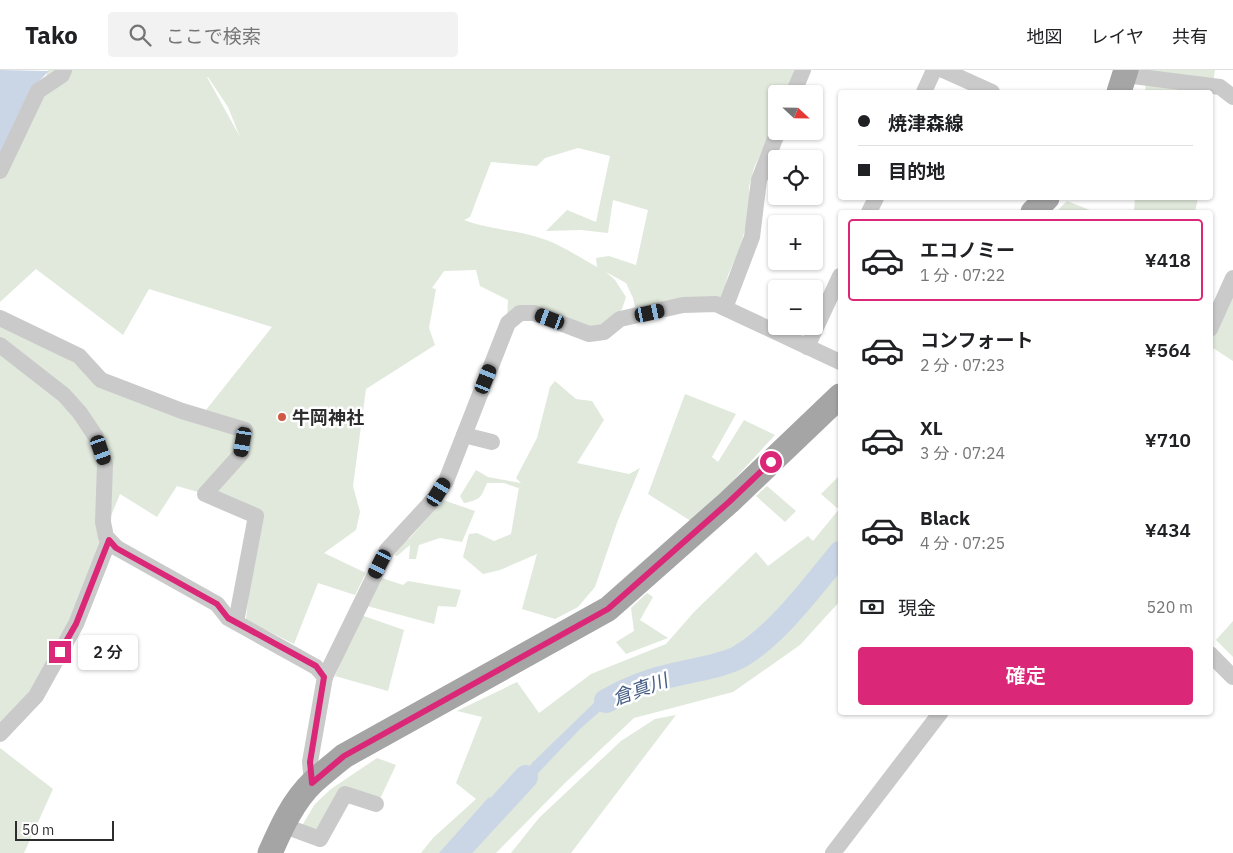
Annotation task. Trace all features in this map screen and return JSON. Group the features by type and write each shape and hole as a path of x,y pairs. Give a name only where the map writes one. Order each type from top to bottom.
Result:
{"main road":[{"path":"1035,210 1045,200"},
{"path":"270,853 282,825 312,783 344,756 608,609 729,502 838,398"}],"street":[{"path":"0,171 38,91 62,75 64,70"},
{"path":"797,85 803,70"},
{"path":"925,90 934,70"},
{"path":"943,70 988,90"},
{"path":"1129,79 1203,84 1220,87 1233,97"},
{"path":"725,308 752,236 759,180 775,140"},
{"path":"1213,321 1233,278"},
{"path":"808,347 838,280"},
{"path":"312,783 310,762 324,677 387,550 434,499 446,481 508,323 520,313 534,313 589,334 604,332 620,319 684,305 716,304 838,361"},
{"path":"0,318 80,356 101,380 182,411 245,430 241,454 205,494 256,516 236,622"},
{"path":"0,345 64,395 80,413 96,437 105,464 103,522 106,537 116,548 217,604 228,618 316,666 324,677"},
{"path":"464,435 492,442"},
{"path":"0,734 36,696 76,624 109,540"},
{"path":"1213,657 1233,677"},
{"path":"833,853 939,715"},
{"path":"282,825 320,839 345,794 376,804"}],"shaded area":[{"path":"48,70 794,70 790,85 768,85 768,137 754,168 749,187 750,200 747,222 722,298 670,300 646,307 635,307 626,283 606,272 615,280 626,297 622,309 602,332 531,308 507,319 508,300 480,286 476,270 444,271 432,288 436,289 429,328 435,345 366,389 353,486 360,512 356,530 324,553 366,573 355,595 318,583 294,644 246,620 256,516 205,494 177,486 157,517 120,494 97,550 76,624 0,734 0,318 108,383 206,410 272,327 149,289 123,335 36,269 0,302 0,107 44,84","holes":["207,77 208,77 228,107 240,137","578,148 610,156 596,222 567,210 546,231 581,230 608,233 613,200 648,210 636,265 609,256 596,258 597,267 560,246 545,240 464,220 470,217 491,162 537,166 545,158"]},
{"path":"1147,70 1215,70 1212,90 1145,90"},
{"path":"1135,200 1198,200 1195,210 1134,210"},
{"path":"1067,201 1090,210 1058,210"},
{"path":"1233,289 1233,361 1213,348 1213,331"},
{"path":"555,381 576,399 592,401 604,420 577,463 629,474 640,468 618,520 595,587 578,607 555,619 522,609 537,554 500,570 483,574 463,557 469,534 477,533 494,541 511,534 519,487 504,483 487,483 482,495 474,501 464,503 460,496 476,470 488,477 521,483 516,478 537,438 550,387"},
{"path":"685,394 736,414 712,457 718,462 744,420 775,435 694,523 648,494"},
{"path":"838,477 838,507 821,494"},
{"path":"767,486 796,511 785,522 756,496"},
{"path":"443,500 475,511 462,542 440,538 419,545 416,559 409,559 410,545 397,556 394,555 400,544 410,538"},
{"path":"838,510 838,603 800,645 733,692 634,718 565,783 496,853 421,853 433,838 476,799 456,783 482,717 457,711 517,682 539,713 591,674 666,644 694,612 756,552 768,566 808,536 813,541"},
{"path":"382,578 403,585 408,581 461,590 456,607 438,606 434,624 367,606"},
{"path":"647,593 653,597 640,620 668,638 626,654 616,642 634,631 631,608"},
{"path":"361,615 404,630 388,691 335,676"},
{"path":"1233,621 1233,657 1216,640"},
{"path":"676,715 571,853 511,853 539,818 621,741 655,719"},
{"path":"0,748 53,789 24,853 0,853"},
{"path":"377,758 396,765 379,801 347,792 318,832 300,829 315,804 331,789"}],"water":[{"path":"0,70 49,71 37,83 0,154"},
{"path":"635,687 606,706 580,729 524,788 511,806 501,796 598,699"},
{"path":"489,797 508,814 471,853 439,853"}],"waterway":[{"name":"倉真川","path":"606,701 647,682 716,665 739,657 767,637 780,624 838,555"},
{"name":"倉真川","path":"456,853 526,777"}],"place":[{"name":"牛岡神社","path":"282,417"}],"route":[{"path":"60,652 76,624 109,540 116,548 217,604 228,618 316,666 324,677 310,762 312,783 344,756 608,609 729,502 771,462"}]}
